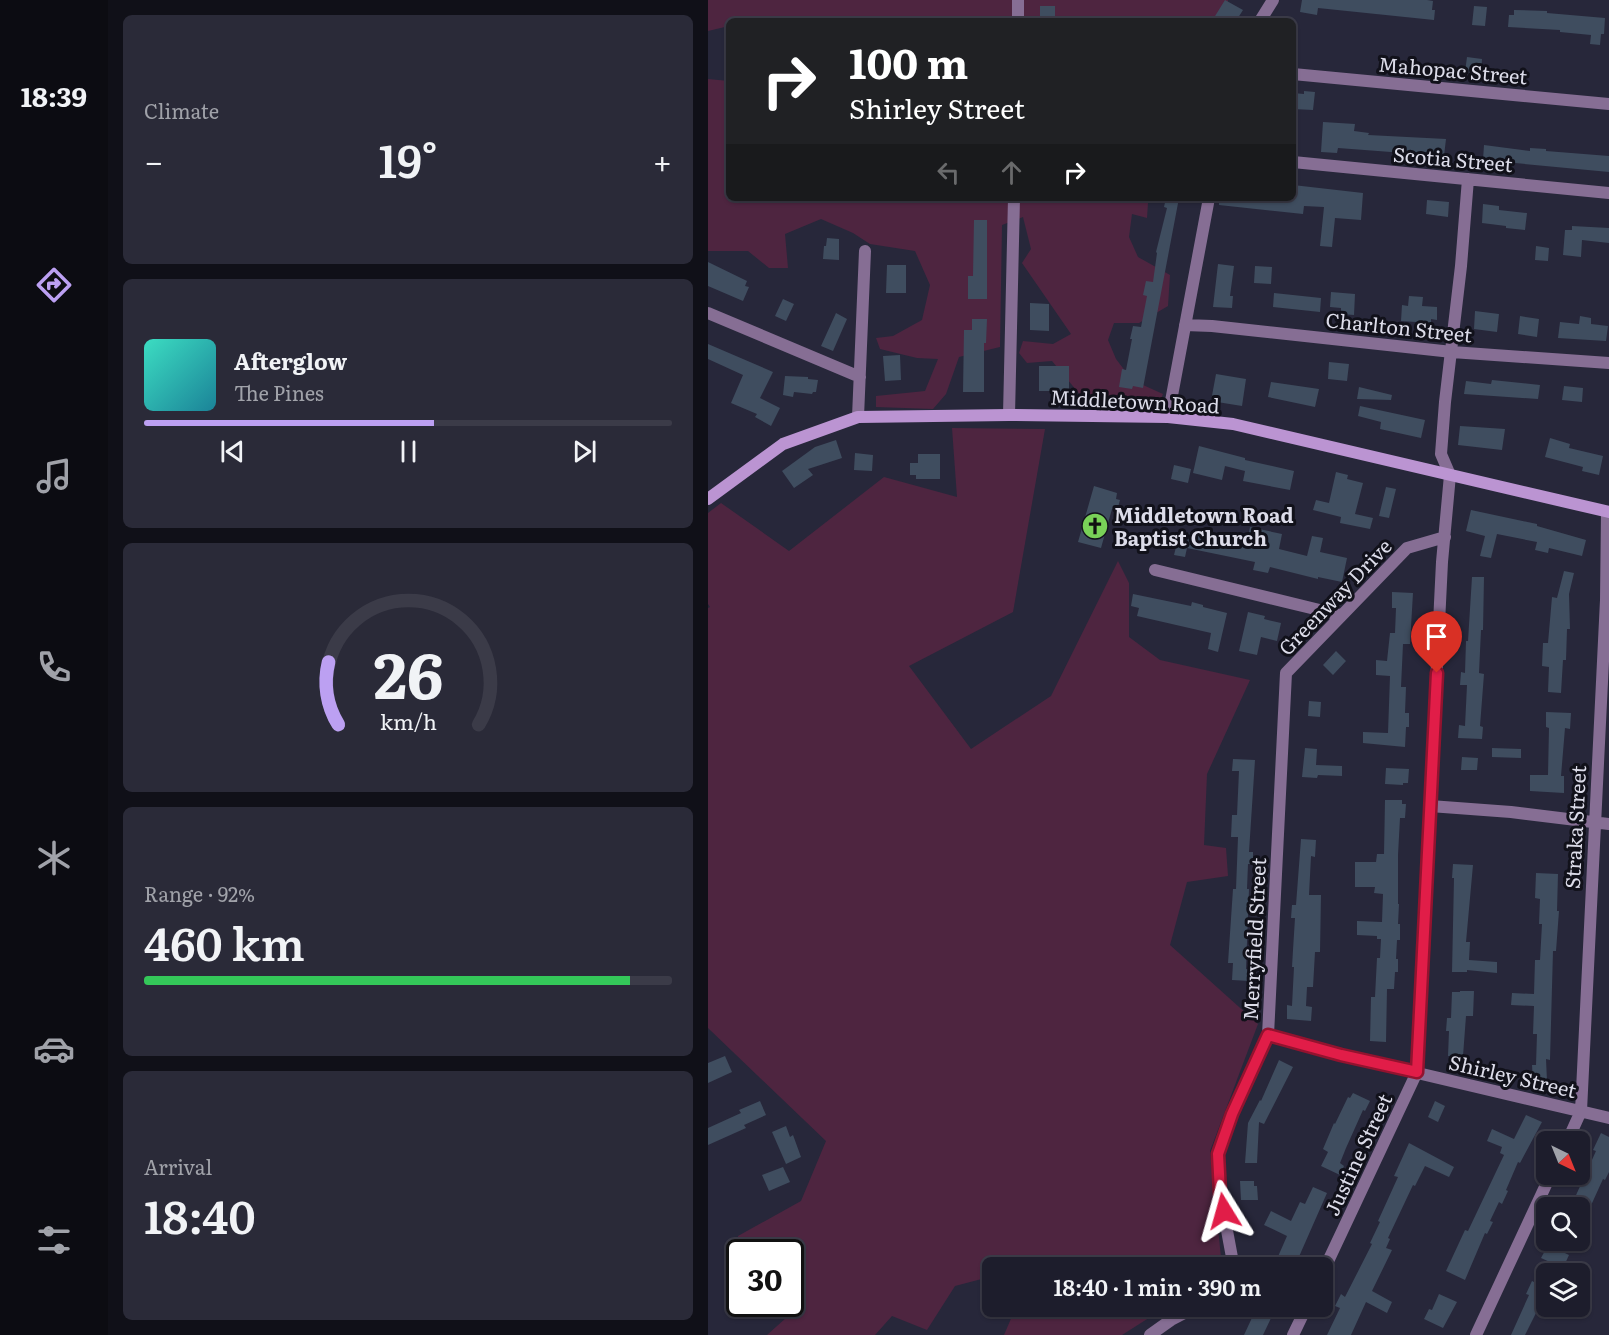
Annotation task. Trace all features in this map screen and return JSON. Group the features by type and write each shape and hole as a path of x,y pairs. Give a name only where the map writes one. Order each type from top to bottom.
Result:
{"street":[{"path":"1018,0 1018,18"},
{"path":"1262,18 1273,0"},
{"name":"Mahopac Street","path":"1296,74 1609,104"},
{"name":"Scotia Street","path":"1296,162 1609,193"},
{"path":"1450,476 1441,454 1468,179"},
{"path":"1009,415 1014,201"},
{"path":"1168,417 1208,201"},
{"path":"858,417 865,251"},
{"path":"708,313 860,377"},
{"name":"Charlton Street","path":"1185,325 1452,352 1609,363"},
{"name":"Middletown Road","path":"708,499 783,444 858,417 1009,415 1168,417 1233,424 1608,512"},
{"name":"Justine Street","path":"1330,1257 1417,1072 1450,476"},
{"name":"Straka Street","path":"1572,1131 1581,1111 1606,600 1608,512"},
{"name":"Greenway Drive","path":"1286,673 1407,548 1445,537"},
{"path":"1155,570 1340,615"},
{"name":"Merryfield Street","path":"1232,1257 1220,1193 1218,1154 1232,1114 1268,1035 1286,673"},
{"path":"1430,806 1511,812 1609,824"},
{"name":"Shirley Street","path":"1268,1035 1341,1055 1609,1118"},
{"path":"1476,1335 1546,1185"},
{"path":"1150,1335 1177,1317"},
{"path":"1293,1335 1302,1317"}],"shaded area":[{"path":"708,0 1228,0 1226,18 726,18 726,27 708,31"},
{"path":"708,79 726,81 726,201 1146,201 1148,203 1147,218 1132,214 1129,237 1138,257 1170,275 1168,306 1139,323 1114,323 1108,340 1116,359 1132,380 1163,394 1157,409 1142,408 1129,396 1082,397 1052,361 1027,363 1019,353 1023,341 1053,344 1071,334 1022,263 1031,249 1023,217 1002,225 1000,347 959,357 946,394 933,409 876,407 876,396 925,391 938,359 917,358 880,349 876,338 893,336 922,320 930,285 915,251 870,244 853,233 821,219 785,234 788,268 769,268 748,251 708,251"},
{"path":"952,428 1045,429 1013,612 909,666 971,749 1051,696 1118,561 1129,583 1129,637 1160,660 1250,680 1207,774 1204,845 1226,848 1228,876 1187,882 1170,945 1258,1024 1210,1151 1221,1257 982,1257 982,1279 955,1286 927,1330 892,1316 875,1335 767,1335 787,1317 804,1317 804,1239 738,1239 738,1236 801,1201 826,1141 708,1028 708,608 710,607 708,604 708,513 721,503 789,551 884,477 957,497"},
{"path":"1011,1317 1150,1317 1122,1335 1004,1335"}],"building":[{"path":"1225,0 1243,10 1238,18 1214,18"},
{"path":"1302,0 1427,0 1433,1 1434,20 1318,8 1317,15 1300,12"},
{"path":"1040,6 1055,6 1055,18 1040,18"},
{"path":"1474,6 1487,7 1485,26 1472,25"},
{"path":"1514,10 1547,11 1547,13 1605,18 1604,34 1601,34 1600,45 1590,44 1591,35 1560,32 1560,30 1508,27 1509,15 1514,15"},
{"path":"1467,57 1482,59 1481,74 1465,72"},
{"path":"1304,91 1315,92 1313,110 1296,109 1296,93 1304,94"},
{"path":"1323,122 1355,124 1354,131 1369,133 1368,135 1446,139 1444,156 1338,148 1337,153 1321,152"},
{"path":"1484,145 1530,151 1530,148 1546,149 1546,151 1609,156 1609,172 1483,160"},
{"path":"1296,185 1363,193 1361,220 1335,218 1332,247 1320,246 1324,207 1304,206 1303,214 1219,205 1219,201 1296,201"},
{"path":"1427,200 1449,202 1448,217 1426,214"},
{"path":"1165,201 1178,201 1143,388 1119,387 1122,369 1126,370 1133,326 1141,327 1147,296 1143,295 1146,281 1153,282 1156,252 1167,208 1164,207"},
{"path":"1483,204 1499,206 1499,210 1527,213 1525,230 1482,223"},
{"path":"974,220 987,220 987,299 968,299 968,276 973,276"},
{"path":"1572,226 1609,228 1609,243 1582,240 1581,257 1563,255 1565,230 1572,230"},
{"path":"827,238 839,239 839,260 823,259"},
{"path":"1536,246 1549,248 1548,261 1535,260"},
{"path":"708,262 747,281 745,286 749,287 743,301 708,286"},
{"path":"1218,264 1234,266 1230,296 1233,296 1232,308 1213,307"},
{"path":"887,265 906,265 906,293 886,293"},
{"path":"1255,266 1272,267 1271,284 1254,283"},
{"path":"1331,292 1355,294 1354,315 1341,314 1341,308 1330,307"},
{"path":"1274,293 1321,298 1320,312 1273,307"},
{"path":"1409,296 1423,297 1422,306 1437,307 1437,320 1431,319 1431,323 1401,321 1402,305 1408,306"},
{"path":"783,299 794,304 786,321 775,316"},
{"path":"1030,303 1049,304 1049,331 1030,330"},
{"path":"1475,311 1499,314 1497,332 1474,329"},
{"path":"836,313 847,319 833,351 821,346"},
{"path":"1520,316 1539,319 1537,337 1518,334"},
{"path":"1580,316 1591,318 1591,324 1608,326 1606,341 1558,338 1560,322 1579,324"},
{"path":"972,319 987,319 986,343 984,343 984,392 963,392 964,330 972,330"},
{"path":"708,344 773,372 760,398 780,408 771,426 755,417 757,414 731,403 743,375 708,359"},
{"path":"900,355 901,380 885,381 883,356"},
{"path":"1329,362 1349,364 1347,381 1328,379"},
{"path":"1039,366 1069,366 1069,391 1039,391"},
{"path":"1216,374 1246,379 1242,406 1211,401"},
{"path":"785,376 818,380 816,392 812,394 794,392 793,397 783,395"},
{"path":"1492,380 1540,385 1538,399 1464,394 1466,381 1491,384"},
{"path":"1271,382 1319,389 1315,407 1268,397"},
{"path":"1564,386 1583,388 1582,402 1562,400"},
{"path":"1359,387 1392,395 1391,400 1357,399"},
{"path":"1360,406 1425,420 1421,438 1380,429 1381,422 1358,416"},
{"path":"1460,426 1505,429 1502,450 1458,445"},
{"path":"1550,438 1570,444 1569,448 1603,456 1599,475 1582,471 1583,467 1545,457"},
{"path":"836,440 842,458 808,469 813,475 794,488 782,471 815,447"},
{"path":"1199,446 1245,458 1245,460 1294,471 1290,490 1243,481 1245,471 1225,466 1222,480 1193,473"},
{"path":"855,453 873,455 872,471 854,470"},
{"path":"918,454 940,454 940,479 916,479 916,475 910,475 910,463 918,463"},
{"path":"1174,465 1191,469 1188,483 1171,479"},
{"path":"1336,472 1348,475 1347,479 1363,483 1355,514 1373,518 1370,529 1340,523 1341,517 1313,510 1316,500 1329,503"},
{"name":"Middletown Road Baptist Church","path":"1094,486 1117,493 1116,499 1120,500 1117,511 1112,509 1101,548 1078,542"},
{"path":"1386,487 1396,489 1389,518 1379,516"},
{"path":"1471,510 1537,524 1537,526 1586,540 1582,556 1549,548 1548,553 1535,550 1537,542 1497,534 1491,558 1480,556 1485,536 1466,531"},
{"path":"1250,527 1282,534 1279,549 1307,556 1312,536 1323,538 1320,552 1347,558 1342,582 1318,577 1318,579 1270,567 1268,573 1253,570 1255,562 1187,548 1185,557 1174,555 1180,531 1246,548"},
{"path":"1564,571 1574,573 1569,594 1570,629 1567,629 1566,660 1563,660 1561,693 1548,692 1549,667 1542,666 1543,643 1548,643 1552,597 1557,598"},
{"path":"1472,577 1484,577 1479,673 1484,674 1480,726 1483,727 1482,739 1458,738 1459,725 1465,726 1467,685 1460,685 1461,672 1465,673"},
{"path":"1392,592 1413,593 1410,644 1403,644 1401,687 1406,687 1405,713 1409,713 1405,747 1363,743 1363,732 1388,733 1390,676 1376,675 1376,660 1387,661 1390,633 1395,633 1396,608 1392,608"},
{"path":"1133,594 1191,606 1192,602 1227,613 1218,652 1208,649 1211,633 1137,616 1139,608 1131,606"},
{"path":"1248,612 1281,623 1277,641 1261,637 1257,655 1239,651"},
{"path":"1336,651 1346,661 1333,675 1323,665"},
{"path":"1309,701 1321,702 1320,717 1308,716"},
{"path":"1546,712 1571,713 1570,729 1565,728 1561,776 1564,776 1564,793 1530,791 1530,775 1548,775 1549,728 1546,727"},
{"path":"1305,748 1317,749 1316,765 1342,766 1342,776 1302,777"},
{"path":"1492,748 1521,749 1521,758 1492,757"},
{"path":"1462,757 1478,758 1477,770 1461,770"},
{"path":"1233,759 1255,760 1249,852 1253,852 1253,864 1248,864 1247,889 1249,889 1246,969 1250,970 1250,981 1232,980 1233,963 1228,963 1233,889 1236,889 1238,837 1231,837 1232,815 1237,815 1239,771 1232,771"},
{"path":"1386,768 1409,769 1408,783 1385,784"},
{"path":"1385,800 1402,800 1402,804 1406,804 1405,818 1400,818 1398,855 1400,940 1397,940 1396,959 1398,959 1398,972 1395,972 1394,989 1387,989 1386,1042 1370,1041 1371,997 1375,997 1377,958 1380,958 1381,939 1377,939 1377,936 1357,935 1357,921 1382,922 1383,894 1374,893 1375,887 1355,887 1355,862 1376,862 1377,854 1384,854"},
{"path":"1301,839 1316,840 1315,857 1311,856 1309,895 1321,895 1320,952 1315,952 1313,987 1307,987 1306,1006 1312,1007 1311,1021 1287,1019 1287,1005 1292,1006 1295,918 1291,918 1292,905 1296,905"},
{"path":"1453,864 1473,865 1466,942 1470,942 1469,960 1497,962 1497,973 1467,970 1467,972 1452,972"},
{"path":"1536,873 1558,874 1557,911 1559,911 1556,951 1553,951 1550,1060 1546,1059 1547,1081 1533,1082 1532,1065 1536,1065 1537,1034 1533,1034 1534,1006 1511,1005 1512,993 1534,994 1535,960 1540,960 1542,924 1539,924 1540,899 1535,898"},
{"path":"1474,991 1473,1016 1466,1016 1463,1056 1448,1056 1447,1018 1451,1018 1452,992"},
{"path":"725,1056 732,1072 708,1083 708,1063"},
{"path":"1279,1060 1293,1067 1264,1124 1259,1122 1257,1163 1245,1163 1248,1123 1261,1101"},
{"path":"1353,1093 1370,1101 1365,1111 1363,1110 1346,1148 1340,1163 1344,1166 1340,1175 1321,1166 1328,1152 1323,1149 1334,1123 1348,1097 1350,1098"},
{"path":"760,1101 766,1115 744,1125 746,1128 708,1145 708,1128 741,1113 739,1110"},
{"path":"1435,1101 1445,1106 1438,1122 1428,1117"},
{"path":"1526,1115 1542,1122 1520,1163 1518,1162 1506,1190 1508,1191 1502,1204 1499,1202 1490,1221 1493,1222 1487,1234 1485,1233 1465,1280 1446,1271 1504,1155 1500,1153 1502,1147 1487,1141 1492,1129 1514,1139"},
{"path":"786,1126 790,1137 793,1135 801,1157 786,1164 772,1132"},
{"path":"1601,1133 1609,1137 1609,1172 1605,1180 1603,1179 1590,1208 1590,1197 1575,1197 1581,1185 1590,1185 1590,1164 1596,1151 1593,1150"},
{"path":"1409,1143 1454,1167 1449,1177 1425,1166 1415,1186 1413,1185 1388,1238 1390,1239 1386,1248 1392,1250 1372,1291 1392,1302 1387,1313 1366,1302 1351,1335 1327,1335 1340,1308 1335,1306 1341,1294 1345,1297 1372,1244 1370,1243 1380,1222 1378,1221 1398,1177 1394,1176"},
{"path":"783,1167 790,1182 769,1191 762,1175"},
{"path":"1240,1181 1254,1181 1254,1186 1257,1186 1258,1200 1241,1200"},
{"path":"1313,1187 1327,1193 1299,1257 1278,1257 1287,1236 1264,1225 1271,1211 1291,1221 1300,1202 1305,1204"},
{"path":"1545,1251 1561,1251 1569,1255 1565,1263 1552,1263 1541,1258"},
{"path":"1532,1281 1536,1283 1536,1313 1525,1335 1511,1335 1529,1295 1526,1294"},
{"path":"1439,1294 1457,1302 1443,1328 1424,1319 1429,1309 1432,1310"},
{"path":"1252,1317 1272,1317 1263,1335 1244,1335"}],"place":[{"name":"Middletown Road Baptist Church","path":"1095,526"}],"route":[{"path":"1224,1211 1220,1193 1218,1154 1232,1114 1268,1035 1341,1055 1417,1072 1437,673"}]}
